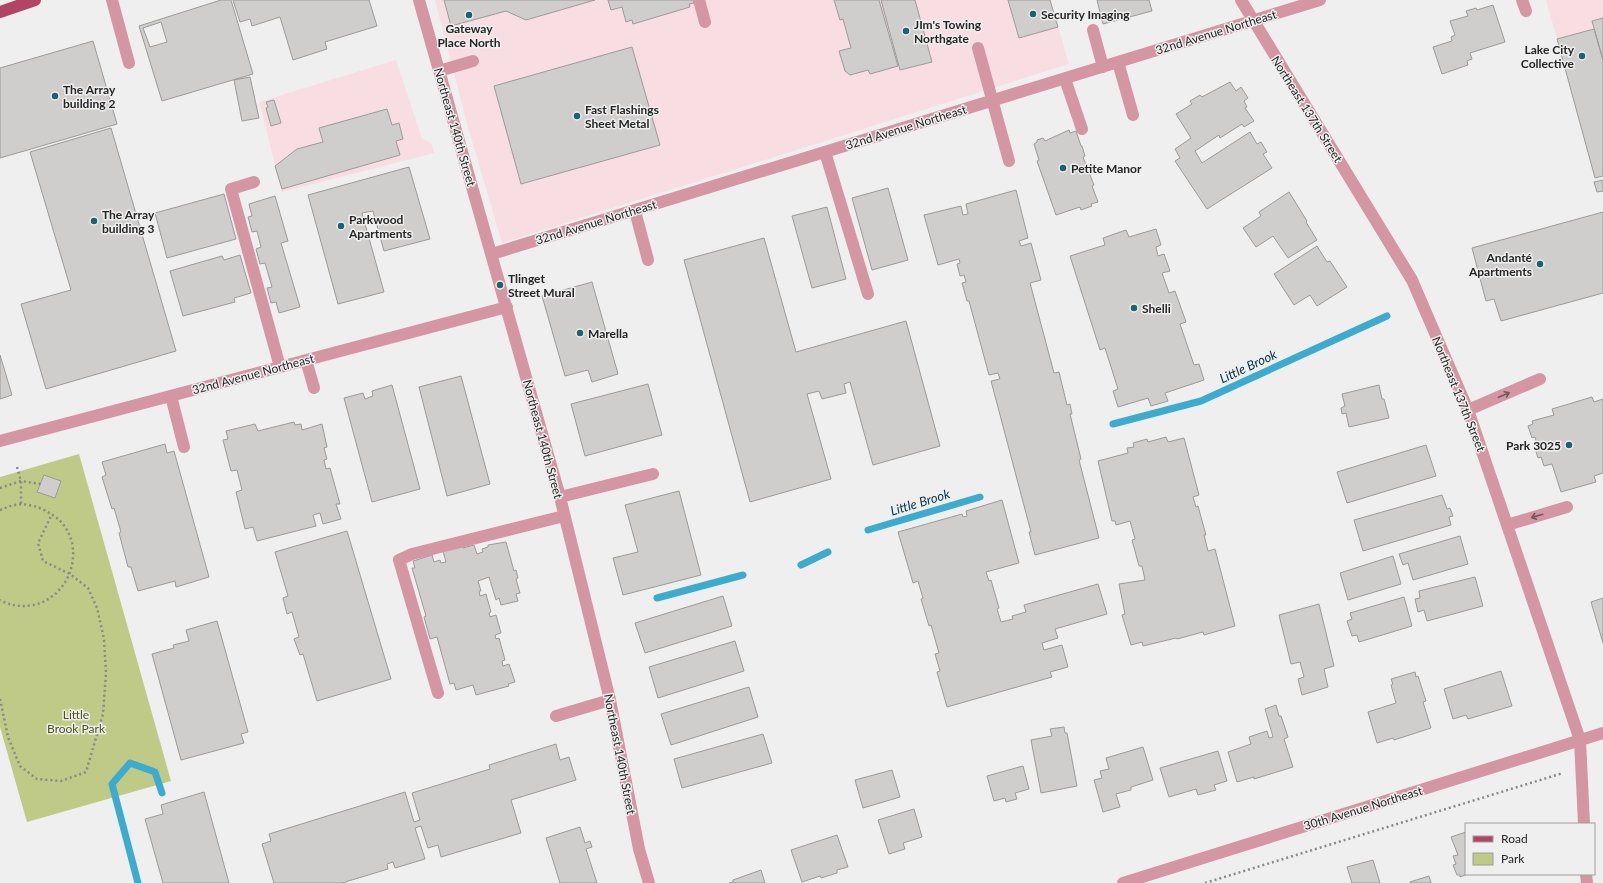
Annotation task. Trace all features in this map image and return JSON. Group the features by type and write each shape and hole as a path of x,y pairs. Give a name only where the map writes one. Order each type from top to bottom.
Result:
{"main road":[{"path":"0,12 35,0"}],"street":[{"path":"112,0 129,64"},
{"name":"Northeast 140th Street","path":"419,0 560,497 610,700 639,849 649,883"},
{"path":"699,0 705,22"},
{"name":"Northeast 137th Street","path":"1241,0 1412,280 1468,410 1580,740 1584,823"},
{"name":"32nd Avenue Northeast","path":"492,254 1320,0"},
{"path":"1093,30 1103,67"},
{"path":"978,48 1009,161"},
{"path":"439,71 473,61"},
{"path":"1118,62 1133,115"},
{"path":"1065,79 1082,129"},
{"path":"825,152 868,294"},
{"path":"254,182 231,189 280,367"},
{"path":"635,211 648,260"},
{"name":"32nd Avenue Northeast","path":"0,441 507,307"},
{"path":"306,360 314,388"},
{"path":"1468,410 1540,379"},
{"path":"171,396 184,448"},
{"path":"560,497 652,474"},
{"path":"1507,525 1567,507"},
{"path":"438,693 398,560 412,554 564,516"},
{"path":"556,716 610,700"},
{"name":"30th Avenue Northeast","path":"1123,883 1603,733"}],"path":[{"path":"17,467 21,481 21,505"},
{"path":"0,488 21,481 41,484"},
{"path":"0,510 15,505 36,506 52,514 62,523 71,538 74,554 70,574 65,585 53,596 39,604 23,606 7,604 0,600"},
{"path":"0,699 8,737 20,766 37,779 61,781 86,772 103,714 106,673 104,639 97,608 88,588 70,574 43,561 38,543 52,514"},
{"path":"1205,883 1563,773"}],"shaded area":[{"path":"435,0 1050,0 1069,64 502,243 468,127"},
{"path":"1546,0 1603,0 1603,60 1594,29 1557,39"},
{"path":"396,60 422,139 431,143 434,153 282,192 259,102"}],"green space":[{"name":"Little Brook Park","path":"79,454 171,781 27,822 0,727 0,477"}],"building":[{"path":"221,0 231,0 253,74 162,101 139,26","holes":["161,22 167,42 150,47 143,28"]},
{"path":"233,0 369,0 377,26 325,42 327,49 293,60 280,17 252,26 250,19 240,22"},
{"name":"Gateway Place North","path":"444,0 595,0 526,20 506,11 451,26"},
{"path":"608,0 693,0 694,3 689,4 690,7 633,24 632,20 626,22 622,7 611,10"},
{"path":"834,0 879,0 898,66 870,74 868,70 850,75 845,71 839,51 851,48 843,19 840,20"},
{"name":"JIm's Towing Northgate","path":"881,0 915,0 932,62 900,70"},
{"name":"Security Imaging","path":"1008,0 1050,0 1058,27 1019,38"},
{"path":"1097,0 1149,0 1152,11 1103,24"},
{"path":"1493,5 1505,42 1470,53 1472,59 1467,61 1468,65 1442,74 1433,47 1452,41 1451,37 1455,35 1450,21 1468,16 1466,11 1476,8 1477,10"},
{"path":"1603,18 1603,60 1592,21"},
{"path":"1594,29 1603,60 1603,176 1595,178 1557,39"},
{"name":"The Array building 2","path":"93,41 117,124 0,158 0,68"},
{"name":"Fast Flashings Sheet Metal","path":"632,47 660,145 521,184 494,86"},
{"path":"250,77 259,118 242,121 234,80"},
{"path":"1230,82 1236,91 1241,87 1248,98 1244,101 1247,107 1245,108 1254,121 1244,127 1242,124 1220,138 1219,135 1195,151 1202,163 1250,132 1257,144 1261,142 1267,152 1263,154 1272,168 1207,209 1175,161 1180,158 1175,149 1191,138 1176,114 1192,104 1190,101 1200,95 1202,97"},
{"path":"274,100 281,123 271,126 266,108 268,107 266,102"},
{"path":"387,109 392,125 399,123 403,139 396,141 400,155 282,189 275,166 297,149 323,142 319,128"},
{"name":"The Array building 3","path":"111,128 176,351 46,389 21,304 71,290 30,152"},
{"name":"Petite Manor","path":"1069,130 1070,133 1076,131 1082,146 1085,156 1083,157 1094,185 1092,186 1098,202 1081,210 1080,207 1056,215 1037,161 1039,160 1034,144 1037,140 1043,138 1045,141"},
{"name":"Parkwood Apartments","path":"409,167 430,239 384,251 373,211 362,213 384,292 338,304 308,195"},
{"path":"1603,180 1603,191 1597,192 1594,182"},
{"path":"888,188 908,260 872,270 852,198"},
{"path":"1016,190 1028,238 1019,241 1021,246 1031,243 1041,280 1030,283 1054,373 1059,372 1067,405 1070,404 1072,414 1070,414 1081,459 1079,460 1099,538 1035,555 1029,532 1031,532 991,381 1000,379 998,373 989,375 969,301 967,301 962,283 966,282 964,275 960,276 957,264 960,263 959,259 938,265 924,215 961,206 963,215 968,214 966,204"},
{"path":"1289,192 1317,240 1288,258 1273,236 1256,247 1243,228 1261,216 1259,212"},
{"path":"224,194 236,239 167,258 155,213"},
{"path":"275,196 288,241 281,243 300,307 279,313 276,302 271,303 267,288 272,287 265,263 260,264 256,249 261,247 257,231 252,232 248,217 252,216 249,204"},
{"path":"827,207 846,279 812,288 792,216"},
{"name":"Andanté Apartments","path":"1603,212 1603,293 1501,321 1494,299 1486,301 1472,248"},
{"name":"Shelli","path":"1156,229 1161,245 1156,247 1158,256 1164,254 1170,271 1162,273 1169,293 1175,291 1186,322 1180,324 1194,365 1199,364 1204,380 1165,393 1168,401 1151,406 1148,398 1118,407 1113,391 1118,389 1105,348 1100,350 1070,256 1105,245 1103,238 1126,230 1129,237"},
{"path":"764,238 796,352 906,321 940,446 873,465 850,382 844,384 846,393 822,399 819,391 807,394 831,479 750,502 684,260"},
{"path":"1317,246 1327,262 1330,261 1347,287 1317,306 1310,295 1294,305 1274,274"},
{"path":"240,255 251,293 234,298 235,302 183,316 170,271 222,256 224,260"},
{"name":"Marella","path":"592,282 618,374 592,382 588,370 565,376 542,296"},
{"path":"0,355 12,395 0,399"},
{"path":"461,376 490,484 447,496 419,387"},
{"path":"648,384 662,435 585,456 571,404"},
{"path":"392,385 420,489 372,502 344,398 363,393 365,399 373,396 372,391"},
{"path":"1379,385 1389,418 1349,427 1346,413 1342,414 1341,408 1345,406 1342,394"},
{"name":"Park 3025","path":"1592,397 1594,402 1603,399 1603,473 1594,476 1596,482 1561,492 1552,464 1544,466 1541,457 1538,458 1534,445 1537,444 1535,437 1532,438 1528,426 1533,424 1532,421 1554,415 1552,409"},
{"path":"294,422 295,425 301,424 302,430 322,424 327,447 324,448 327,459 324,460 326,469 330,468 340,504 336,504 341,519 323,524 320,513 313,515 316,526 257,541 253,527 245,529 236,492 242,490 237,470 231,471 223,440 228,439 226,431 255,424 258,431"},
{"path":"1166,437 1168,442 1184,438 1199,495 1193,497 1196,507 1198,506 1206,535 1204,535 1208,551 1215,549 1235,626 1204,635 1203,632 1143,646 1142,642 1131,645 1122,615 1125,614 1119,584 1145,580 1142,566 1139,566 1132,540 1135,539 1130,521 1116,525 1115,521 1112,521 1098,461 1128,453 1127,448 1134,447 1133,443 1147,439 1148,442"},
{"path":"165,444 167,453 174,451 209,577 176,587 175,581 138,591 131,567 128,567 119,533 121,532 114,508 112,509 102,477 106,475 102,462"},
{"path":"1426,445 1436,476 1347,503 1337,472"},
{"path":"44,475 61,481 55,498 37,492"},
{"path":"679,491 701,575 623,595 613,558 638,552 625,505"},
{"path":"1442,495 1447,509 1450,508 1453,516 1449,517 1451,525 1363,551 1354,520"},
{"path":"1002,500 1019,563 986,572 989,581 991,580 999,608 997,609 1001,622 1013,619 1012,616 1026,612 1024,605 1098,584 1107,614 1055,629 1058,638 1042,643 1044,650 1062,645 1068,667 1050,672 1052,677 947,707 937,672 940,671 935,654 939,653 931,625 929,626 921,599 923,598 918,581 913,583 898,532 962,514 963,517 967,516 966,511"},
{"path":"347,531 391,679 317,701 303,654 300,655 294,639 299,637 292,612 287,614 283,598 288,596 275,552"},
{"path":"1460,536 1468,564 1413,580 1408,563 1403,565 1399,554"},
{"path":"461,542 463,548 474,545 477,554 483,552 482,549 488,547 488,545 506,542 514,571 516,570 518,578 516,579 520,593 516,594 518,601 501,605 499,598 496,600 489,577 478,581 481,591 479,591 480,596 486,594 491,612 489,613 490,617 496,615 501,633 495,635 496,639 499,638 505,660 502,661 503,666 509,664 515,682 508,684 509,686 476,695 473,685 456,690 454,683 450,684 437,637 430,639 424,617 426,616 412,568 415,568 413,561 432,555 434,562 440,560 441,563 446,562 443,551"},
{"path":"1393,556 1401,584 1348,600 1340,573"},
{"path":"1475,577 1483,606 1427,621 1424,610 1418,612 1415,599 1420,598 1419,591"},
{"path":"723,596 732,626 645,653 635,623"},
{"path":"1404,597 1412,626 1359,642 1357,635 1352,636 1347,621 1352,619 1350,613"},
{"path":"1603,598 1603,643 1591,602"},
{"path":"1319,604 1334,666 1324,669 1328,687 1302,695 1298,679 1304,677 1300,662 1291,664 1279,615"},
{"path":"217,621 248,732 241,734 244,743 181,760 152,654 174,648 173,645 189,641 186,630"},
{"path":"735,641 744,671 658,698 649,667"},
{"path":"1501,671 1512,706 1468,719 1466,715 1453,719 1444,689"},
{"path":"1415,672 1416,677 1418,676 1426,701 1423,702 1431,728 1394,740 1393,738 1377,743 1368,712 1396,703 1391,685 1393,684 1391,679"},
{"path":"749,687 758,717 671,745 661,714"},
{"path":"1276,705 1288,737 1284,739 1293,767 1254,779 1254,777 1237,782 1228,752 1251,744 1249,737 1267,731 1269,738 1273,737 1265,709"},
{"path":"1064,727 1065,733 1067,733 1077,786 1041,793 1031,740 1052,736 1050,729"},
{"path":"763,734 772,763 682,788 674,759"},
{"path":"556,744 560,760 569,757 576,780 511,800 521,833 441,857 438,845 428,848 421,826 415,828 425,859 395,868 393,862 387,864 388,869 342,883 274,883 262,844 271,841 269,834 405,792 414,822 420,820 412,793 490,769 489,765"},
{"path":"1143,747 1153,780 1131,787 1131,790 1116,794 1120,807 1103,812 1094,780 1102,778 1100,771 1109,769 1106,758"},
{"path":"1218,751 1227,781 1214,785 1216,790 1198,795 1196,789 1169,797 1160,768"},
{"path":"1023,766 1029,789 1015,793 1017,799 1006,802 1005,798 994,801 987,776"},
{"path":"892,770 900,797 863,808 855,780"},
{"path":"204,792 229,883 163,883 145,819 163,814 161,805"},
{"path":"914,809 922,837 903,843 905,849 889,854 878,820"},
{"path":"580,827 585,843 590,841 592,847 586,849 597,883 560,883 546,838"},
{"path":"1465,832 1465,875 1460,877 1460,875 1457,875 1453,865 1456,864 1453,856 1458,855 1451,837"},
{"path":"837,835 848,867 837,870 837,873 821,878 820,876 802,882 791,850"},
{"path":"1373,860 1380,883 1352,883 1347,867"},
{"path":"761,870 765,883 729,883 733,882 733,880"},
{"path":"1429,876 1431,883 1410,883 1410,882"}],"waterway":[{"name":"Little Brook","path":"1113,424 1201,401 1387,316"},
{"name":"Little Brook","path":"868,530 980,497"},
{"name":"Little Brook","path":"801,565 828,552"},
{"name":"Little Brook","path":"657,598 743,575"},
{"path":"138,883 112,784 130,763 155,772 162,793"}],"place":[{"name":"Security Imaging","path":"1033,14"},
{"name":"Gateway Place North","path":"469,15"},
{"name":"JIm's Towing Northgate","path":"906,31"},
{"name":"Lake City Collective","path":"1582,56"},
{"name":"The Array building 2","path":"55,96"},
{"name":"Fast Flashings Sheet Metal","path":"577,116"},
{"name":"Petite Manor","path":"1063,168"},
{"name":"The Array building 3","path":"94,221"},
{"name":"Parkwood Apartments","path":"341,226"},
{"name":"Andanté Apartments","path":"1540,264"},
{"name":"Tlinget Street Mural","path":"500,285"},
{"name":"Shelli","path":"1134,308"},
{"name":"Marella","path":"580,333"},
{"name":"Park 3025","path":"1569,445"}]}
